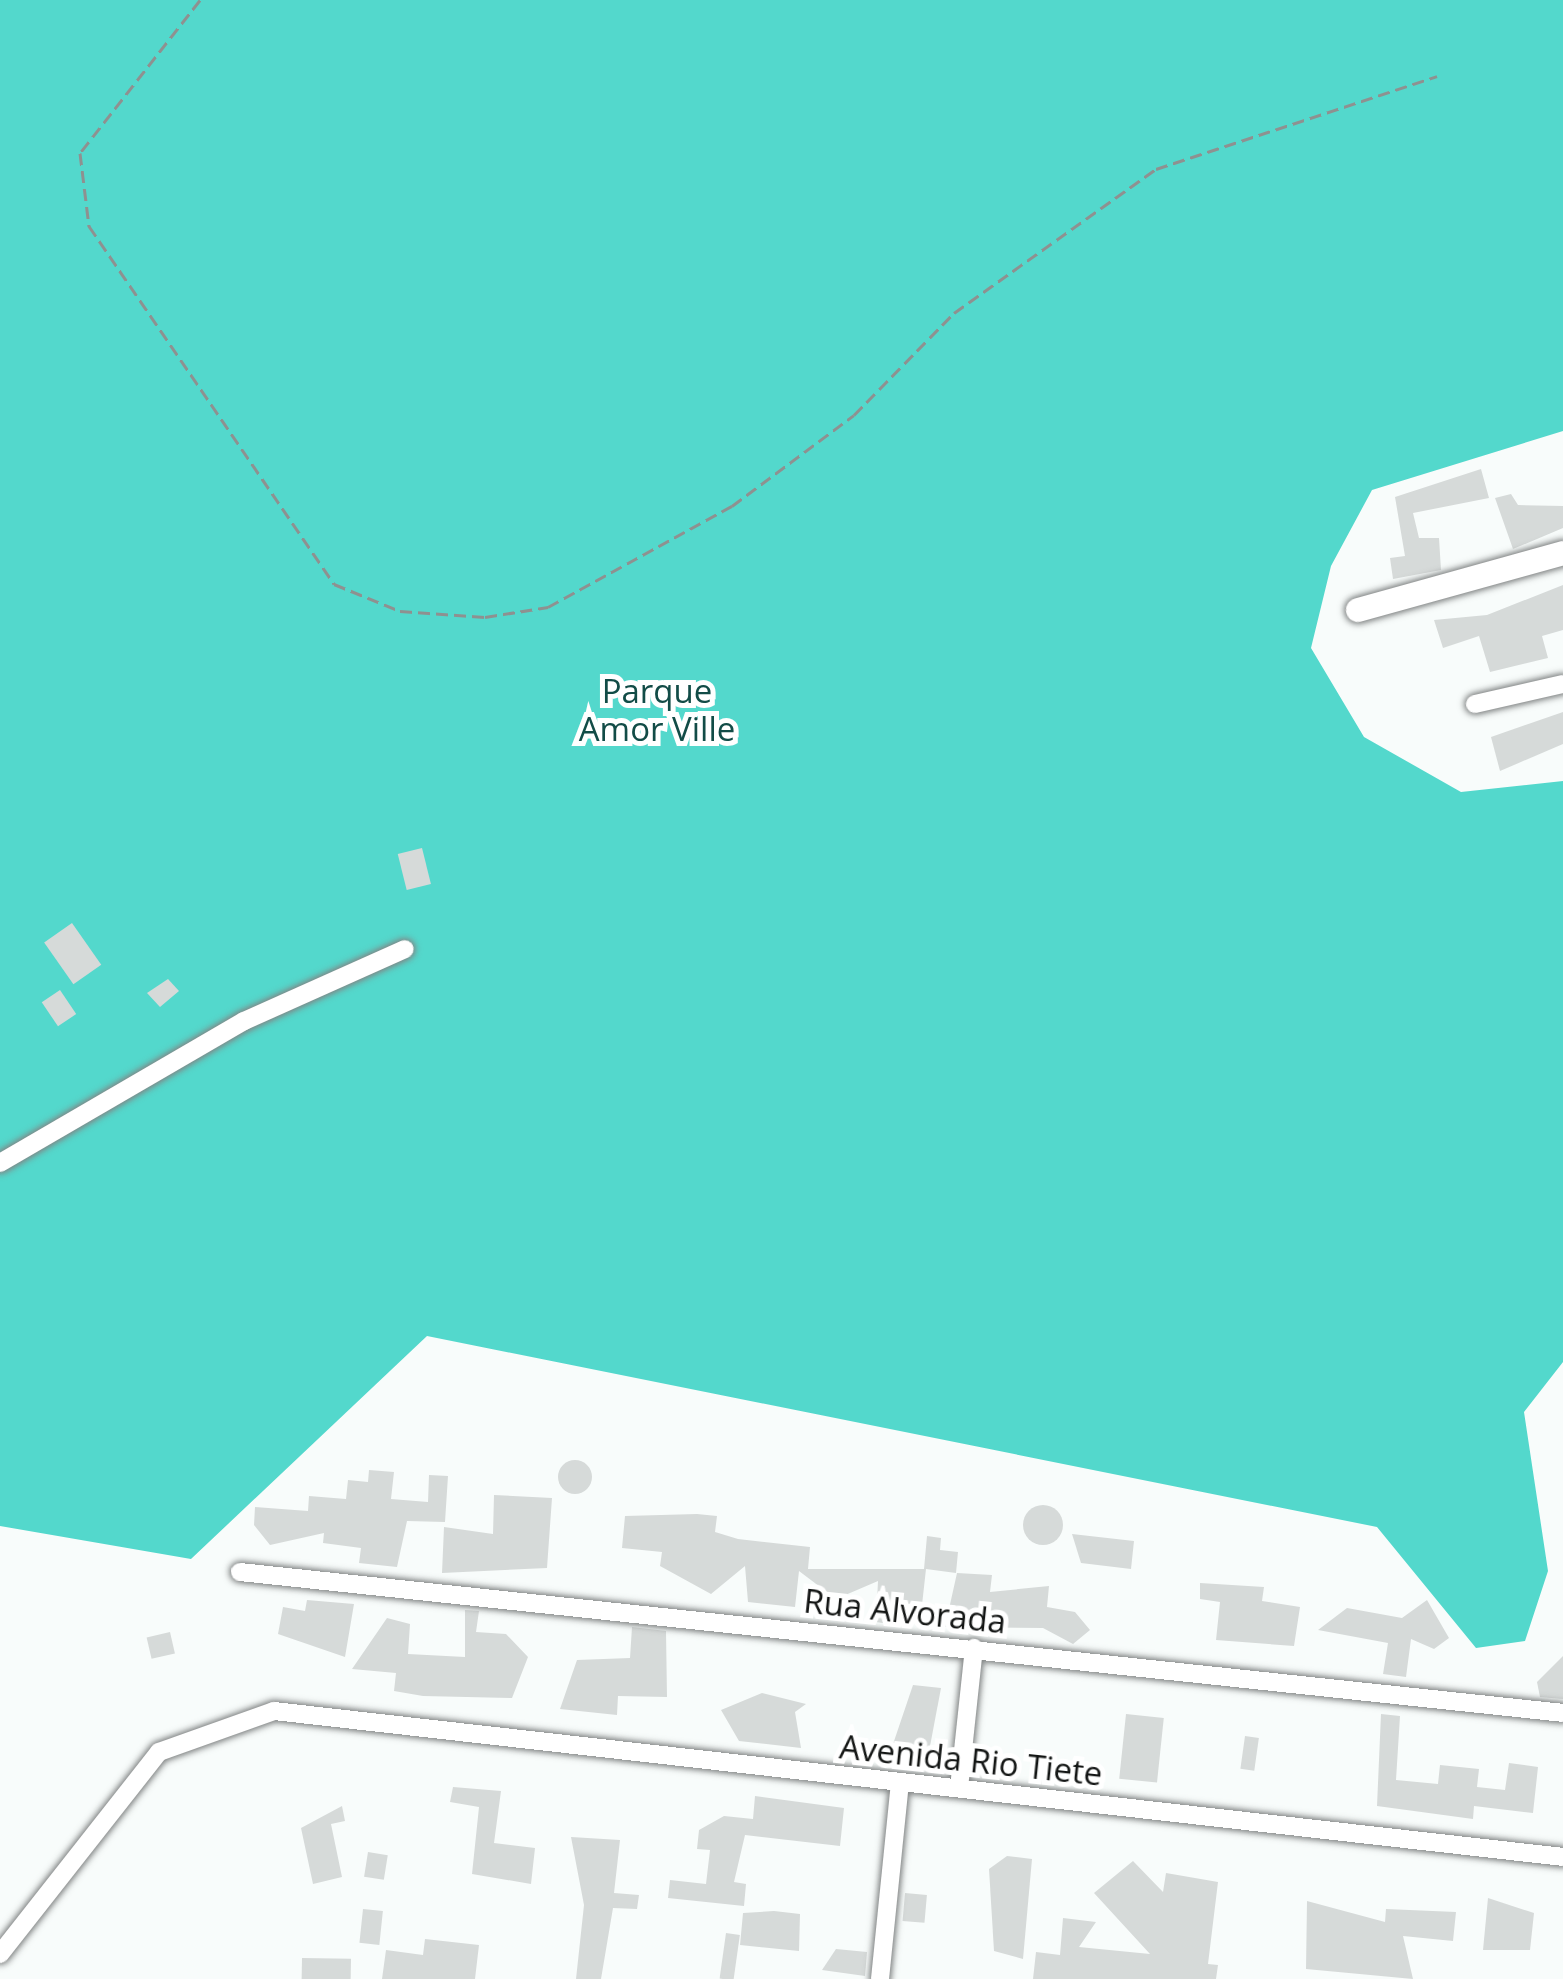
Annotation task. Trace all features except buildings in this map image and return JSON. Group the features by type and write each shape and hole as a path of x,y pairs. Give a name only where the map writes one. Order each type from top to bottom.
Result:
{"street":[{"path":"1358,610 1563,554"},
{"path":"1475,704 1563,684"},
{"path":"0,1163 244,1021 405,950"},
{"name":"Rua Alvorada","path":"240,1572 1563,1713"},
{"path":"959,1788 974,1648"},
{"name":"Avenida Rio Tiete","path":"0,1954 160,1752 258,1714 372,1718 1563,1857"},
{"path":"880,1979 900,1782"}],"path":[{"path":"200,0 80,153 89,226 334,584 400,610 485,617 548,608 732,506 854,415 954,313 1156,169 1437,76"}],"green space":[{"name":"Parque Amor Ville","path":"0,0 1563,0 1563,431 1372,490 1331,566 1311,648 1364,737 1461,792 1563,781 1563,1362 1524,1412 1548,1571 1525,1641 1476,1648 1377,1527 427,1336 191,1559 0,1526"}]}
